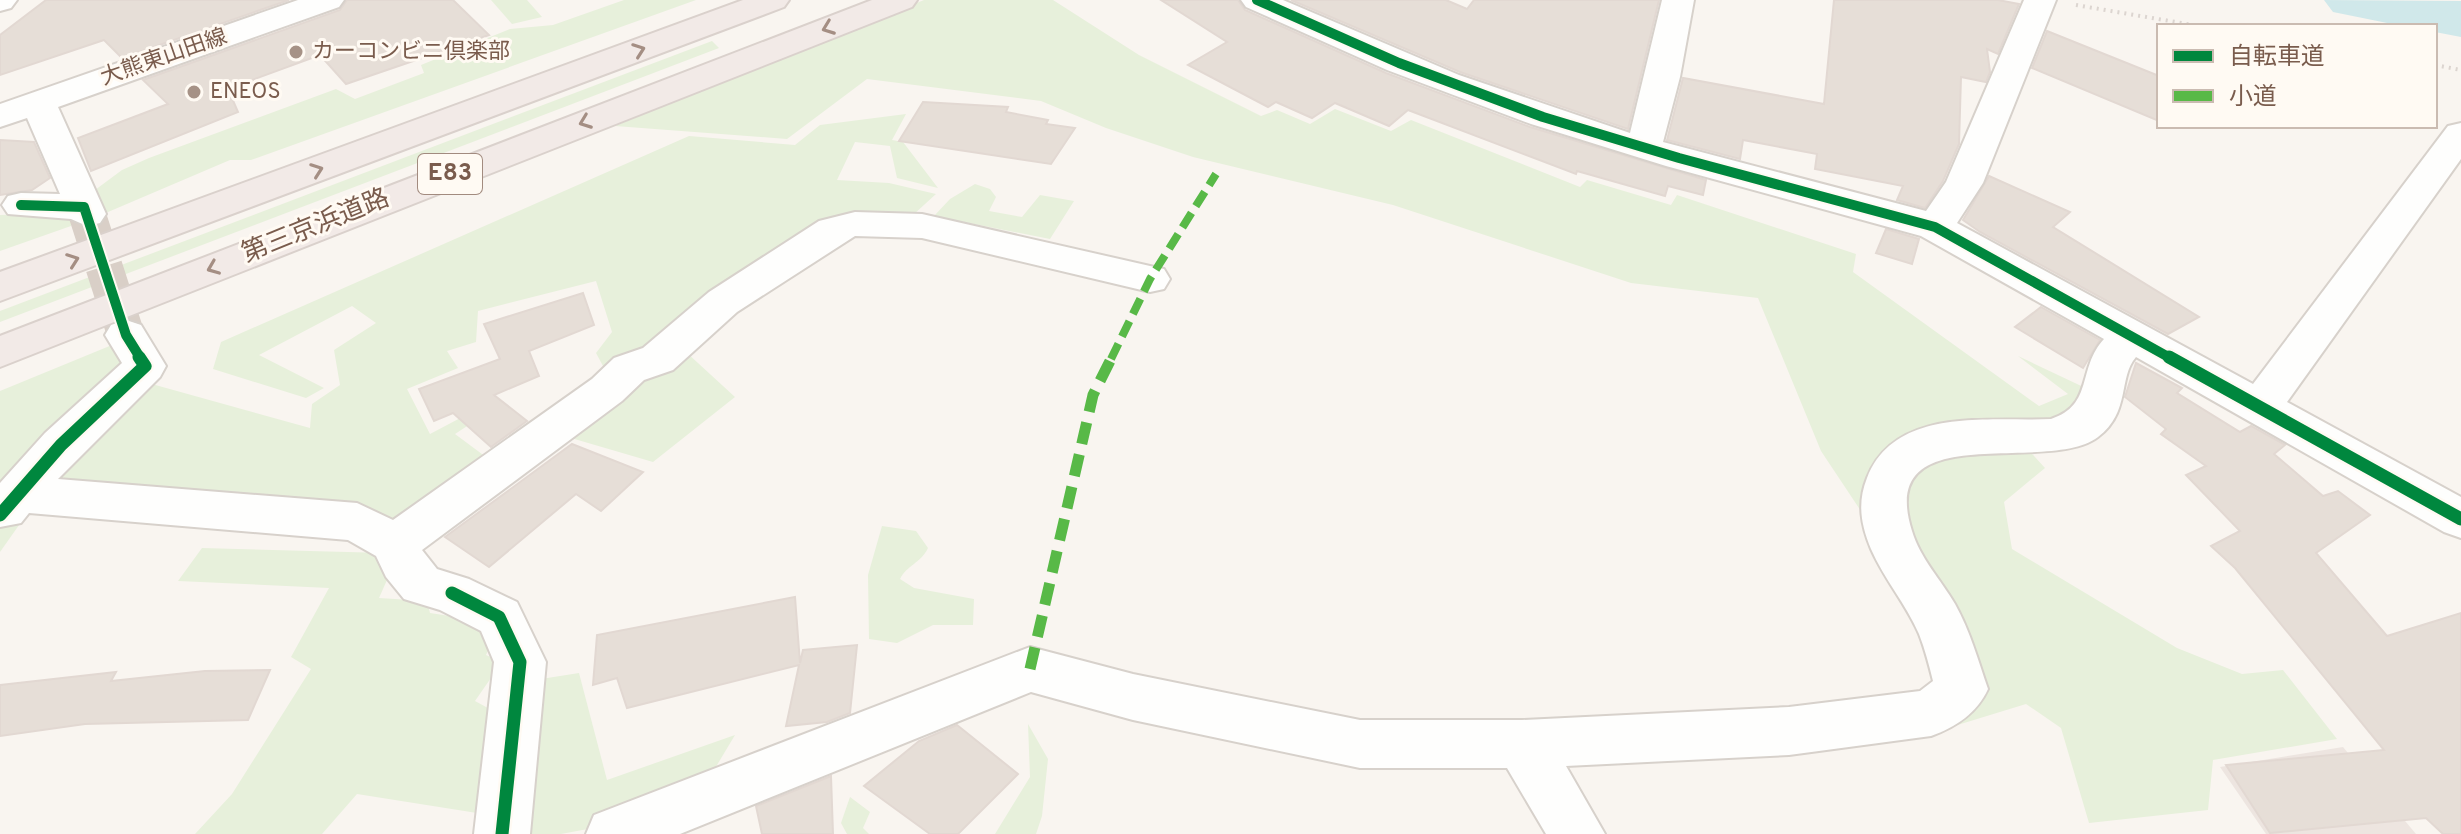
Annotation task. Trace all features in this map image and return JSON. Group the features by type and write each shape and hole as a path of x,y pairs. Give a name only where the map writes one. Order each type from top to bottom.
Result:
{"highway":[{"name":"第三京浜道路","path":"0,287 773,0"},
{"name":"第三京浜道路","path":"0,352 901,0"}],"street":[{"name":"大熊東山田線","path":"0,95 273,0"},
{"name":"大熊東山田線","path":"0,116 328,0"},
{"path":"1257,0 1332,36 1477,97 1643,148 1871,206 1935,227 2461,519"},
{"path":"1643,148 1663,77 1678,0"},
{"path":"1935,227 1964,183 2057,3"},
{"path":"21,205 85,210 38,102"},
{"path":"2259,408 2461,134"},
{"path":"395,544 607,390 629,369 658,359 723,302 833,230 855,224 922,226 1150,279"},
{"path":"9,505 61,445 145,366 126,335"},
{"path":"614,834 1030,669 1147,700 1360,744 1522,744 1789,731 1931,713 1962,689 1939,622 1896,555 1883,507 1891,474 1915,449 1957,438 2062,436 2085,425 2102,408 2109,384 2109,360 2132,335"},
{"path":"9,505 357,522 395,544 421,585 452,593 499,617 520,662 502,834"},
{"path":"1522,744 1577,834"}],"path":[{"path":"2057,3 2187,24"},
{"path":"2437,65 2461,70"}],"shaded area":[{"path":"2343,747 2416,834 2266,834 2220,767"}],"green space":[{"path":"491,0 527,0 542,17 512,24"},
{"path":"624,0 696,0 251,160 230,160 101,215 95,190 122,170 149,158 336,89 355,99 424,73 421,65 510,29 553,25"},
{"path":"924,0 1053,0 1139,55 1261,116 1277,110 1310,124 1335,109 1391,131 1411,120 1580,187 1587,180 1671,205 1677,195 1856,254 1853,272 2039,406 2068,394 2018,356 2094,392 2023,444 2045,468 2004,502 2012,549 2177,648 2242,674 2283,670 2337,739 2213,760 2208,810 2089,823 2061,728 2026,704 1951,727 1974,681 1821,451 1758,298 1631,283 1393,205 1193,157 1106,128 1041,101 867,79 787,139 615,126"},
{"path":"712,41 719,48 0,322 0,311"},
{"path":"906,114 892,140 903,142 938,188 897,178 890,146 855,142 837,180 889,183 936,194 913,215 857,217 686,352 735,397 653,462 554,433 610,379 596,353 612,332 596,281 478,311 476,342 447,351 458,368 407,389 430,434 483,406 487,413 455,434 494,463 411,526 44,482 141,381 310,428 312,404 340,385 334,350 376,323 352,306 259,355 324,388 306,398 213,369 221,342 689,136 795,145 820,125"},
{"path":"975,184 990,189 996,197 989,211 1022,217 1040,195 1074,201 1050,239 934,216 950,199"},
{"path":"71,213 71,226 0,251 0,215"},
{"path":"112,345 129,369 0,552 0,391"},
{"path":"882,526 916,531 928,548 900,579 914,588 974,599 973,625 933,625 897,643 869,639 868,575"},
{"path":"202,548 385,553 391,571 379,598 427,601 430,613 489,622 495,636 486,655 502,662 475,701 499,714 477,813 357,794 322,834 195,834 232,794 311,669 291,657 329,588 178,581"},
{"path":"579,673 607,780 735,735 705,785 604,826 561,834 530,834 541,679"},
{"path":"1028,724 1048,759 1042,816 1036,834 995,834 1030,777"},
{"path":"850,797 870,812 863,828 869,834 847,834 841,823"}],"building":[{"path":"46,0 289,0 122,58 104,40 0,75 0,35"},
{"path":"347,0 453,0 489,35 346,84 320,55 252,80 257,86 231,96 238,112 91,171 78,138 168,104 143,80 340,10"},
{"path":"1161,0 1238,0 1245,10 1386,73 1530,127 1706,180 1703,195 1668,186 1665,196 1577,171 1576,174 1408,110 1389,126 1335,103 1312,118 1276,102 1268,107 1188,65 1227,42"},
{"path":"1291,0 1446,0 1467,9 1474,0 1659,0 1628,129 1460,72"},
{"path":"1834,0 1998,0 2019,4 1998,54 1987,49 1990,72 1986,82 1961,77 1959,144 1943,181 1925,208 1897,200 1903,186 1815,169 1817,154 1743,140 1740,159 1667,140 1683,78 1824,104"},
{"path":"2047,31 2157,75 2157,120 2032,68"},
{"path":"923,102 1008,107 1006,112 1048,120 1046,124 1075,128 1051,164 899,141"},
{"path":"0,140 34,142 50,178 32,190 0,195"},
{"path":"1989,176 2070,212 2053,227 2199,317 2168,334 1980,232 1963,220"},
{"path":"1886,229 1919,239 1912,264 1876,253"},
{"path":"583,293 594,325 529,351 539,376 494,395 527,421 491,447 453,413 434,421 419,389 500,359 484,324"},
{"path":"2041,307 2100,340 2083,368 2015,327"},
{"path":"2136,363 2182,388 2177,393 2240,432 2251,426 2285,445 2274,454 2323,496 2338,491 2370,515 2316,553 2387,636 2461,613 2461,834 2443,834 2426,818 2270,833 2226,765 2384,750 2235,568 2211,546 2240,531 2186,475 2206,466 2161,434 2166,429 2125,397"},
{"path":"572,444 643,472 601,511 576,494 489,567 445,537"},
{"path":"795,597 800,663 803,650 857,645 850,713 827,722 786,726 799,665 627,708 617,678 593,685 597,635"},
{"path":"270,670 248,720 85,724 0,736 0,685 116,672 111,681 205,671"},
{"path":"957,725 1018,774 958,834 930,834 864,786 919,741"},
{"path":"831,776 833,834 762,834 756,806"}],"waterway":[{"path":"2353,0 2461,19"}],"tunnel":[{"path":"87,214 126,335"}],"marked path":[{"path":"1030,669 1093,395 1150,279 1216,174"}],"cycle path":[{"path":"1257,0 1399,63 1543,117 1679,158 1935,227 2461,519"},
{"path":"0,515 61,445 145,366 126,335 84,207 21,205"},
{"path":"452,593 499,617 520,662 502,834"}],"place":[{"name":"カーコンビニ倶楽部","path":"296,52"},
{"name":"ENEOS","path":"194,92"}]}
